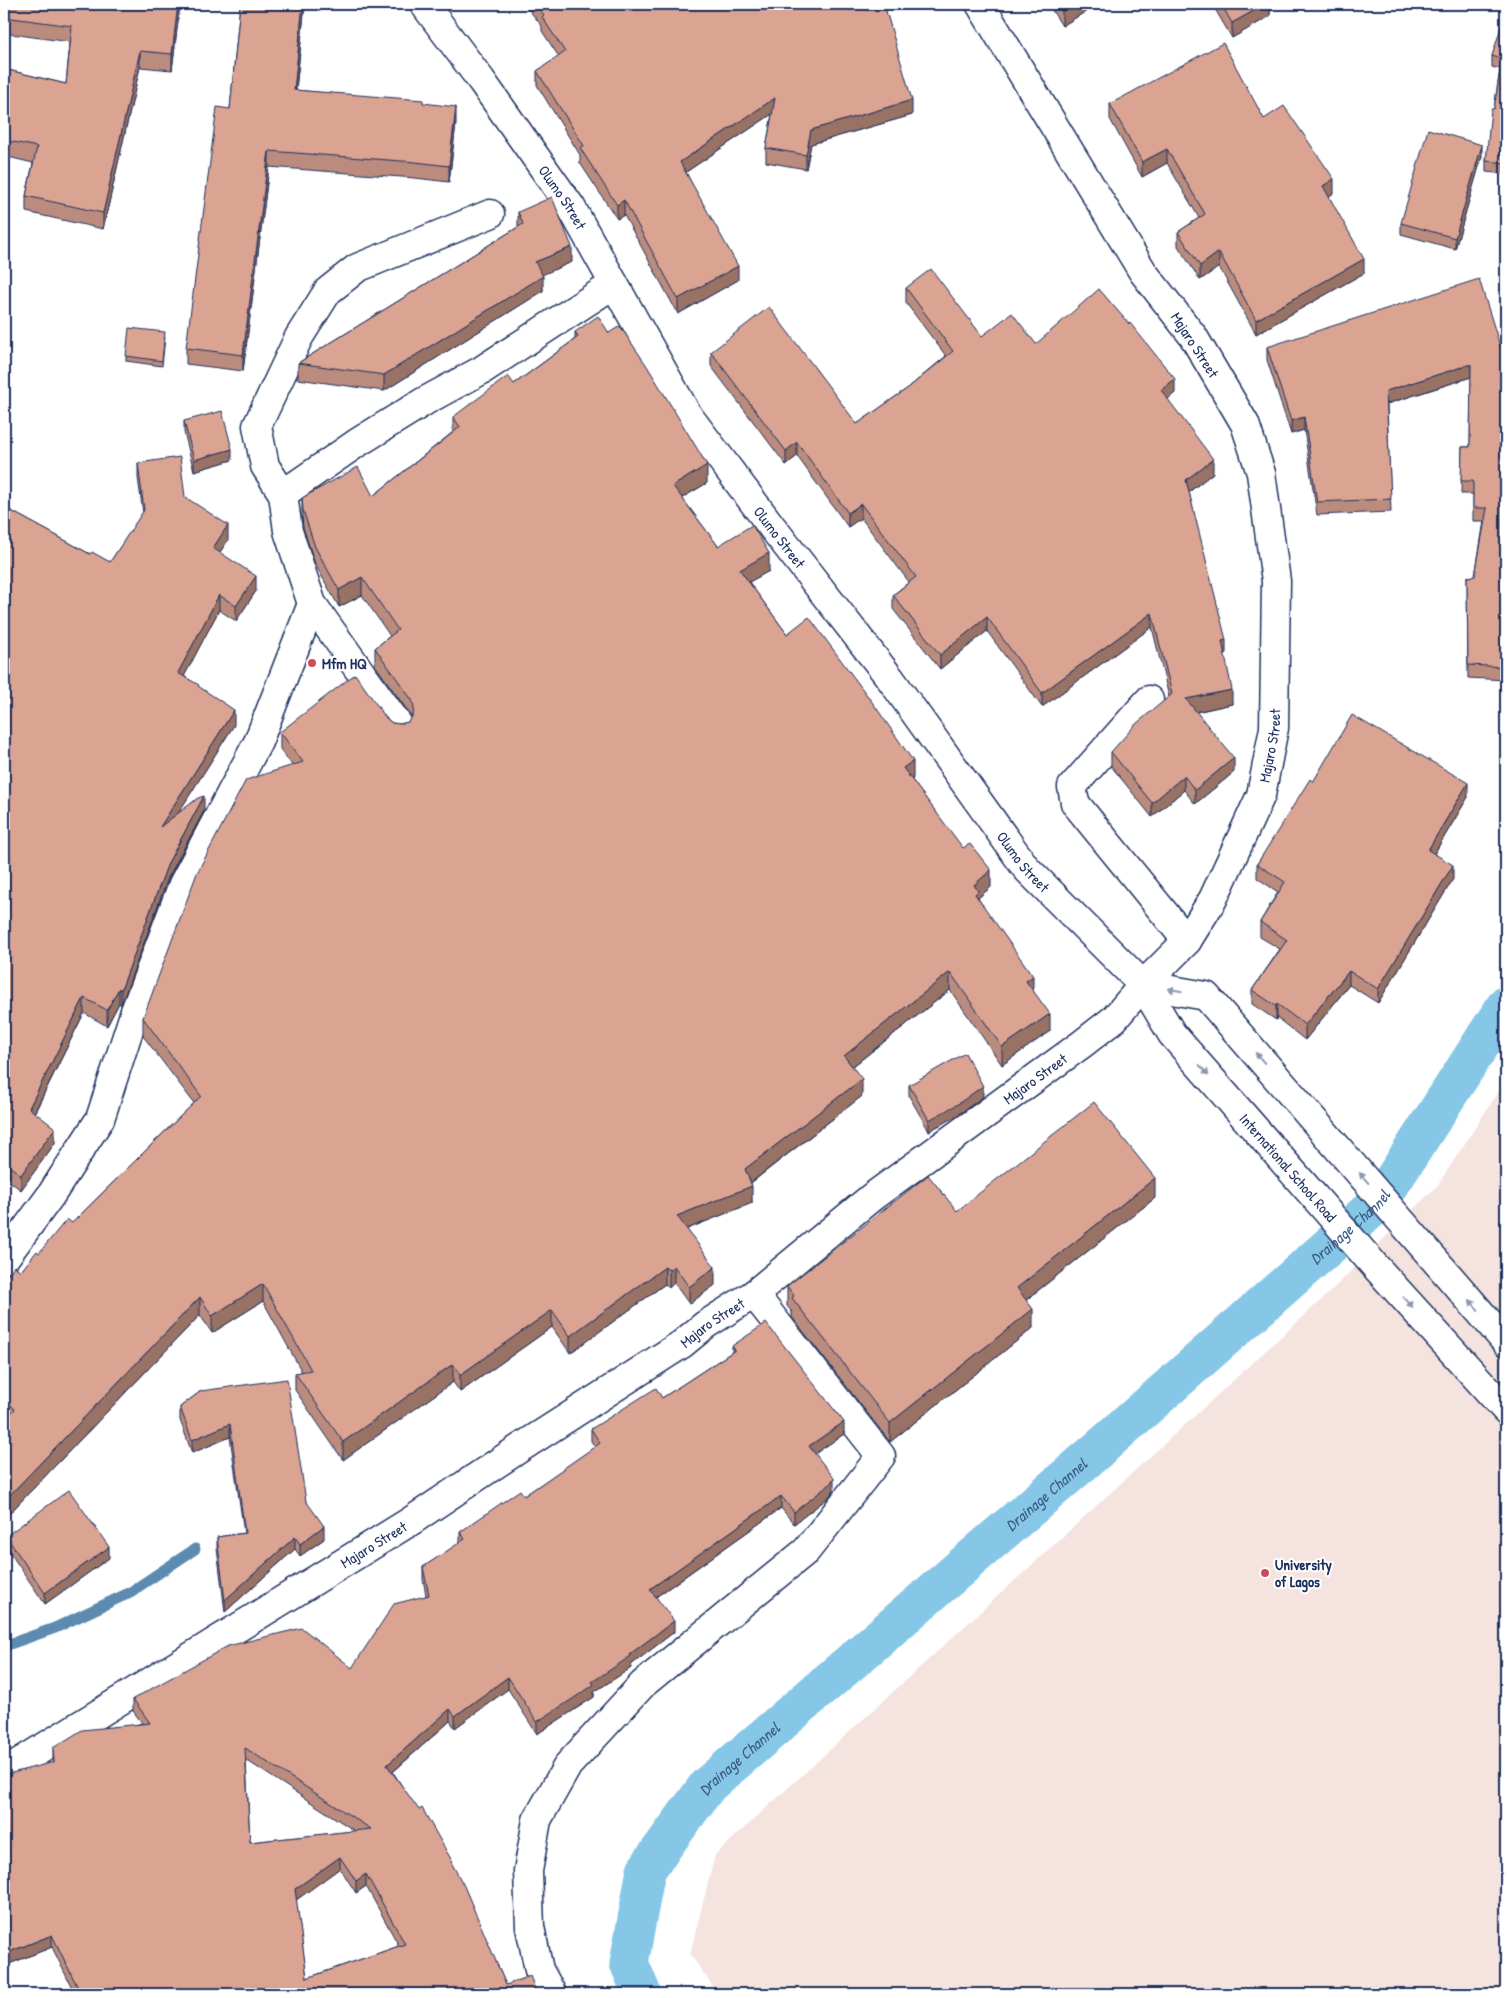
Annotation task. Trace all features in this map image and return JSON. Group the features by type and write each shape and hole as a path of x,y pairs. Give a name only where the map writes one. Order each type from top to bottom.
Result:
{"street":[{"name":"Olumo Street","path":"424,4 481,80 571,207 687,414 890,678 1026,868 1143,985 1172,1034"},
{"name":"Majaro Street","path":"4,1772 411,1521 520,1448 682,1344 705,1325 754,1294 872,1197 1114,1019 1143,985 1187,941 1213,899 1261,795 1274,728 1276,581 1260,473 1245,424 1193,336 1143,272 980,4"},
{"path":"399,726 312,604 288,531 283,494 265,466 257,426 299,337 328,291 357,268 490,214"},
{"path":"283,494 357,443 482,370 614,284"},
{"path":"4,1259 51,1195 100,1119 135,1011 183,884 258,742 312,604"},
{"path":"1149,700 1072,787 1075,803 1187,941"},
{"path":"1143,985 1206,996 1506,1342"},
{"name":"International School Road","path":"1172,1034 1375,1266 1506,1410"},
{"path":"552,1994 539,1970 530,1927 528,1871 537,1820 568,1765 643,1684 806,1552 881,1456 754,1294"}],"shaded area":[{"name":"University of Lagos","path":"1506,1080 1506,1994 718,1994 690,1954 715,1855 1331,1291 1438,1185"}],"building":[{"path":"4,4 178,4 172,54 140,51 103,213 26,196 37,147 4,140 4,69 66,84 72,26 4,17"},
{"path":"240,4 303,4 294,90 423,100 423,103 456,107 449,166 269,151 243,355 186,348 217,107 230,109"},
{"path":"536,4 884,4 912,100 811,130 806,155 766,148 775,98 680,162 738,266 678,299 624,200 617,205 580,148 584,146 537,71 565,52 542,17 544,15"},
{"path":"1057,4 1074,4 1062,11"},
{"path":"1221,4 1266,4 1232,23"},
{"path":"1504,18 1506,19 1506,163 1486,161 1491,109 1494,109 1502,59 1492,56"},
{"path":"1223,43 1264,119 1284,106 1334,179 1323,186 1364,259 1256,320 1219,252 1200,266 1178,232 1205,214 1167,149 1142,162 1110,104"},
{"path":"1428,129 1482,145 1455,238 1401,223"},
{"path":"552,197 572,247 535,262 543,276 384,375 298,363 523,224 518,212"},
{"path":"931,269 982,336 1012,313 1036,344 1099,289 1130,323 1175,379 1161,390 1213,459 1186,480 1226,640 1222,641 1232,690 1186,699 1234,758 1195,790 1184,776 1152,803 1111,752 1136,724 1172,694 1152,613 1042,693 987,617 940,655 893,595 916,577 861,504 848,513 797,442 786,451 711,352 769,307 857,424 908,388 953,351 906,288"},
{"path":"1479,279 1506,365 1506,667 1468,665 1467,577 1475,576 1487,508 1473,508 1473,481 1461,481 1462,447 1470,447 1471,364 1386,391 1391,499 1317,502 1304,417 1291,421 1267,347"},
{"path":"598,316 609,333 620,326 647,366 707,465 673,486 718,546 752,525 769,553 740,570 787,634 809,617 913,761 903,768 963,848 970,844 991,870 974,885 978,891 975,894 1033,976 1026,981 1050,1014 1002,1047 950,972 844,1056 862,1079 745,1169 752,1186 677,1216 715,1267 689,1287 674,1266 669,1270 665,1267 570,1336 552,1310 460,1375 453,1364 343,1442 295,1373 311,1370 263,1284 212,1316 200,1297 4,1501 4,1420 15,1409 4,1398 4,1280 14,1266 21,1271 37,1251 39,1253 67,1219 72,1223 201,1096 143,1018 197,873 246,780 303,762 280,732 355,674 386,718 392,723 408,722 413,715 414,707 412,700 375,648 398,630 362,577 339,590 315,547 303,510 302,498 358,467 373,496 460,427 453,417 508,376 514,384 578,337 575,332"},
{"path":"129,328 165,332 162,361 126,356"},
{"path":"222,411 232,449 194,460 184,421"},
{"path":"180,457 185,497 228,525 213,548 256,576 236,606 219,595 178,673 199,685 234,710 160,827 198,798 204,796 168,863 121,990 119,988 107,1010 84,998 29,1108 55,1128 21,1175 4,1162 4,507 90,554 92,552 110,562 144,510 138,463"},
{"path":"1352,715 1468,783 1428,850 1453,865 1378,989 1349,971 1305,1025 1277,1004 1276,1006 1252,990 1287,940 1260,922 1285,882 1257,864 1310,779 1313,782"},
{"path":"965,1053 983,1086 958,1104 929,1120 909,1085"},
{"path":"1094,1102 1155,1178 1017,1288 1033,1309 890,1423 792,1298 794,1296 787,1286 928,1175 957,1211"},
{"path":"766,1323 844,1422 809,1446 834,1478 829,1485 794,1512 781,1496 650,1589 674,1621 630,1654 631,1656 592,1682 594,1685 537,1722 508,1677 455,1716 450,1709 387,1765 419,1810 422,1808 452,1861 506,1985 530,1976 537,1994 81,1994 52,1935 4,1954 4,1775 54,1762 53,1748 82,1730 150,1723 133,1699 228,1646 302,1628 352,1668 394,1604 429,1595 423,1567 465,1539 460,1532 520,1490 524,1496 600,1443 591,1429 656,1388 662,1398 735,1350 732,1346","holes":["245,1748 371,1829 250,1842","340,1857 356,1881 366,1874 405,1944 307,1978 295,1889"]},
{"path":"287,1379 306,1501 324,1526 300,1544 295,1537 225,1600 217,1537 245,1533 230,1424 192,1440 180,1407 201,1391"},
{"path":"69,1490 109,1547 45,1593 6,1536"}],"waterway":[{"name":"Drainage Channel","path":"642,1994 629,1963 646,1870 708,1785 1100,1448 1379,1202 1506,1005"},
{"path":"4,1646 55,1628 129,1593 195,1549"}],"place":[{"name":"Mfm HQ","path":"312,663"},
{"name":"University of Lagos","path":"1265,1573"}]}
